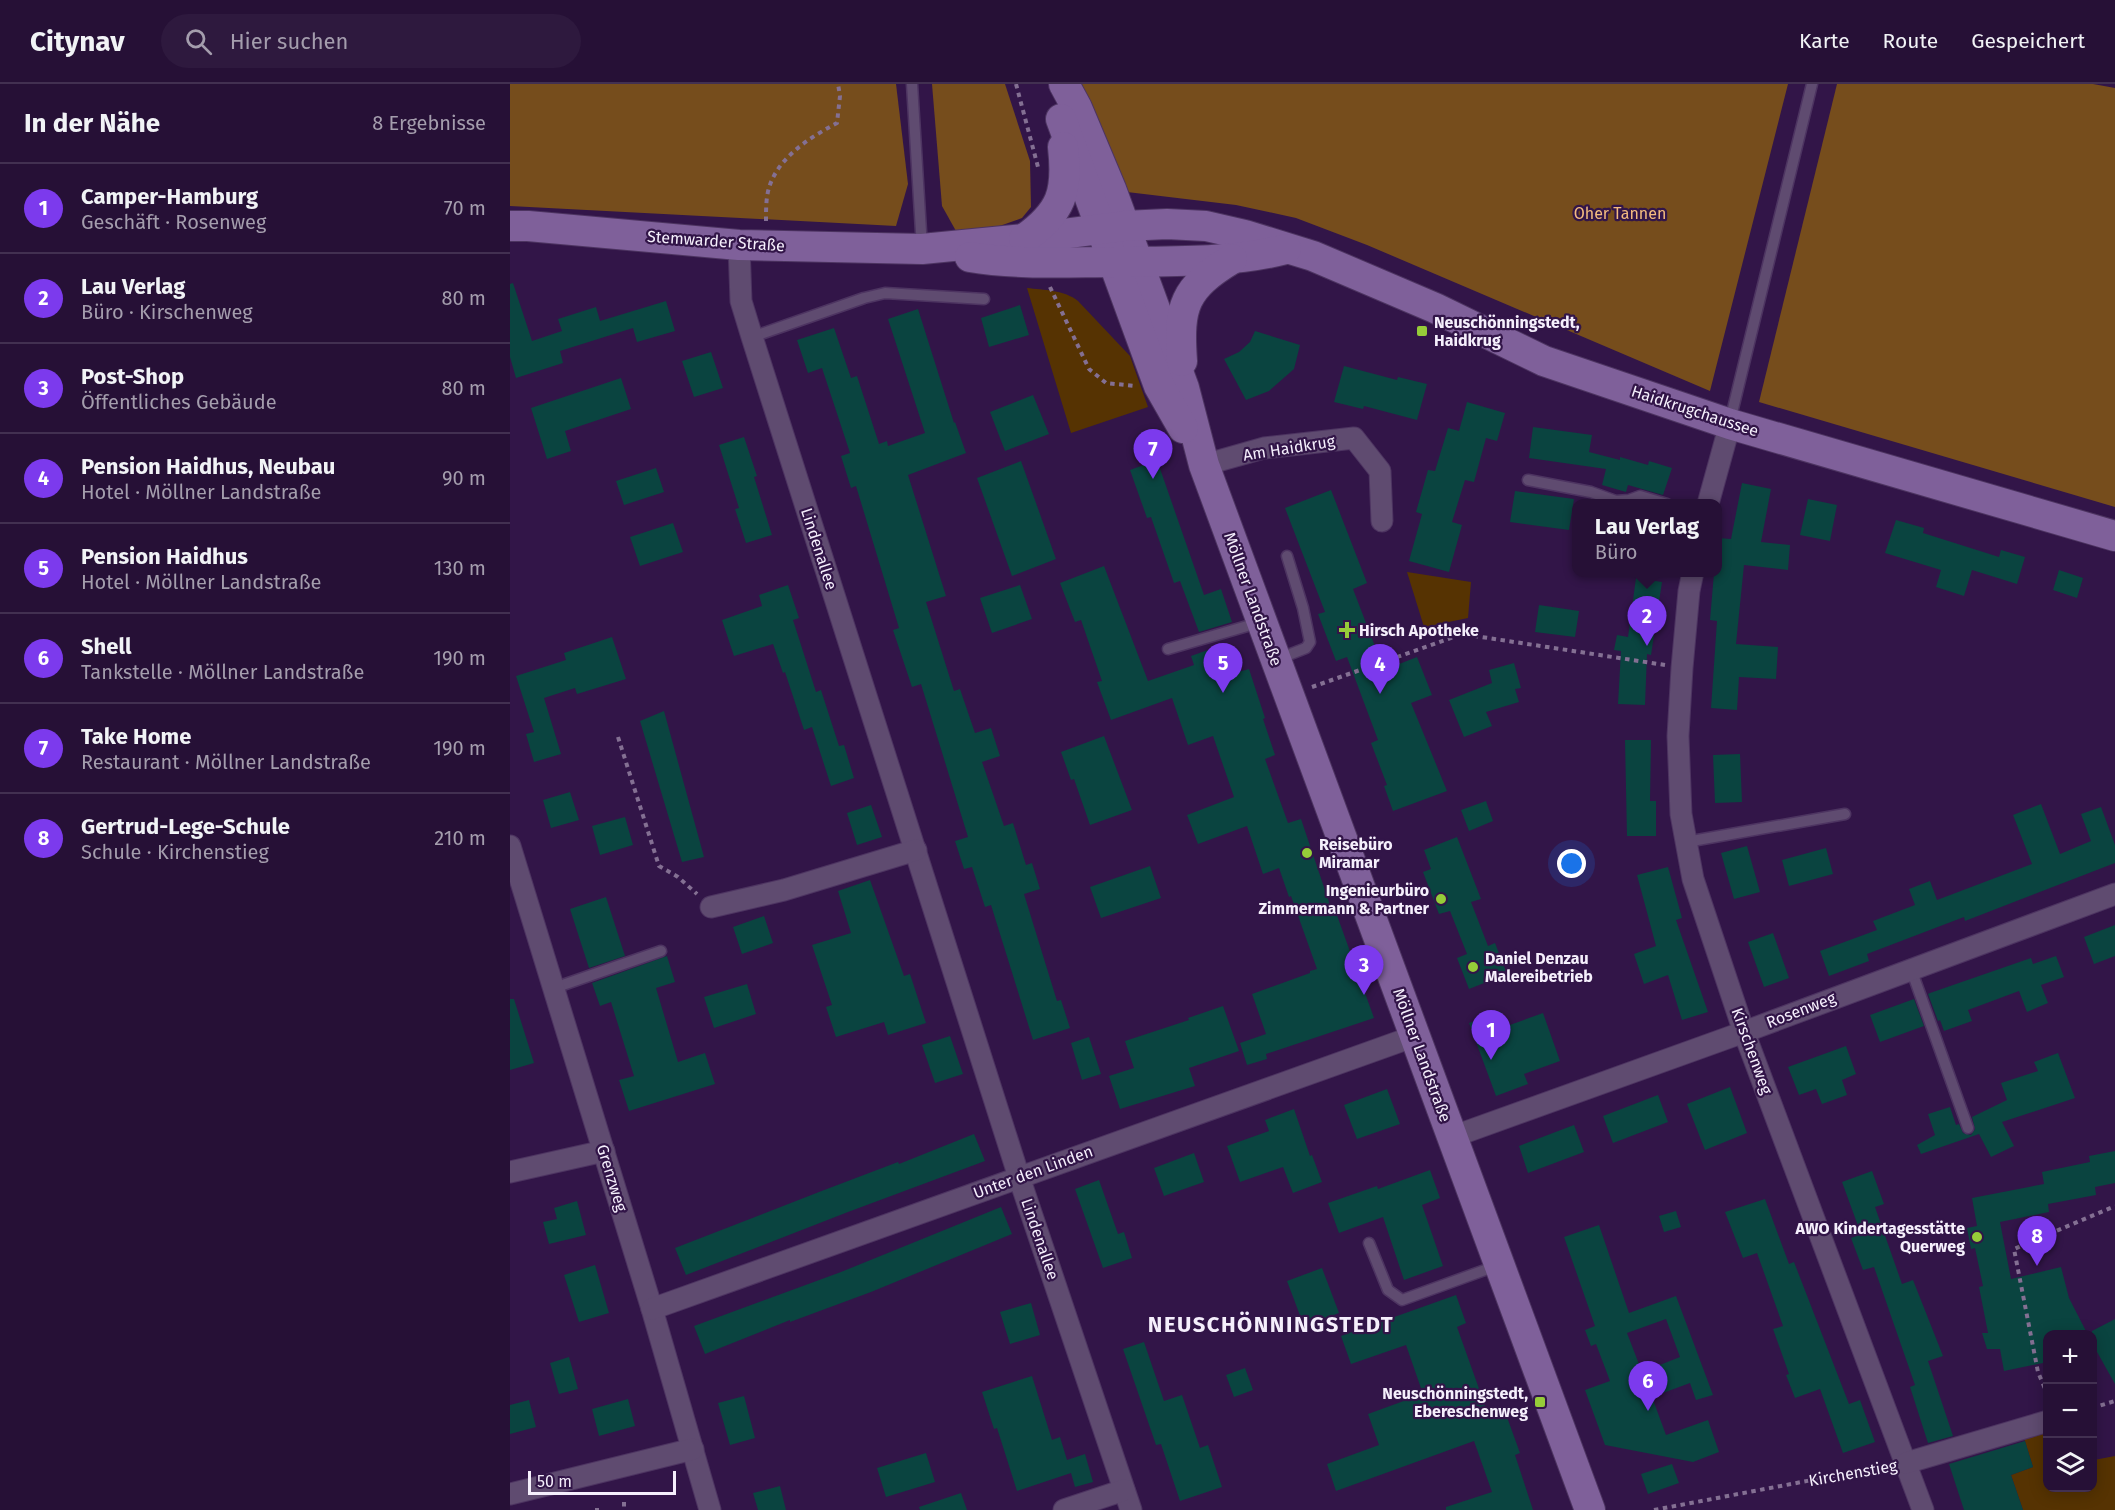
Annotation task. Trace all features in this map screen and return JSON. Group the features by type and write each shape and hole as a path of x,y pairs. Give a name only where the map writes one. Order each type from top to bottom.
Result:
{"main road":[{"name":"Möllner Landstraße","path":"1049,84 1060,117 1113,227"},
{"name":"Möllner Landstraße","path":"1064,84 1077,108 1113,227 1171,387 1204,465 1590,1510"},
{"path":"1024,239 1041,227 1053,214 1063,194 1065,164 1060,117"},
{"name":"Haidkrugchaussee","path":"1113,227 1167,224 1206,226 1289,248 1436,308 1544,361 1730,424 2115,536"},
{"name":"Stemwarder Straße","path":"510,226 752,245 922,249 1113,227"},
{"path":"1125,262 1232,259 1259,256 1289,248"},
{"name":"Stemwarder Straße","path":"922,249 998,261 1125,262"},
{"path":"1171,387 1180,338 1180,322 1191,292 1200,281 1232,259"}],"street":[{"name":"Lindenallee","path":"752,245 741,301 1019,1177 1128,1500 1065,1510"},
{"path":"1709,499 1730,424"},
{"name":"Am Haidkrug","path":"1204,465 1264,448 1354,438 1380,471 1382,521"},
{"name":"Kirschenweg","path":"1692,577 1682,668 1678,736 1681,814 1693,879 1744,1032 1923,1510"},
{"name":"Grenzweg","path":"510,846 652,1310 710,1510"},
{"path":"711,907 784,890 916,850"},
{"name":"Rosenweg","path":"1452,1137 1744,1032 2115,894"},
{"name":"Unter den Linden","path":"652,1310 1415,1036"},
{"path":"510,1172 603,1150"},
{"name":"Kirchenstieg","path":"1906,1463 2043,1422"},
{"path":"510,1494 693,1449"}],"lane":[{"path":"912,84 922,249"},
{"path":"1730,424 1812,84"},
{"path":"752,337 864,298 885,294 984,299"},
{"path":"1528,480 1591,492 1610,499"},
{"path":"1632,499 1640,496 1650,499"},
{"path":"1275,660 1306,648 1310,642 1287,556"},
{"path":"1168,649 1262,622"},
{"path":"1686,842 1845,814"},
{"path":"554,988 661,951"},
{"path":"1911,969 1968,1128"},
{"path":"1369,1243 1388,1290 1402,1300 1499,1265"}],"path":[{"path":"752,245 775,172 808,138 837,123 840,96 838,84"},
{"path":"1016,84 1040,174"},
{"path":"1048,283 1089,369 1106,382 1148,388 1171,387"},
{"path":"1288,694 1462,634 1682,668"},
{"path":"618,737 660,866 678,877 711,907"},
{"path":"2044,1384 2036,1363 2014,1250 2115,1206"},
{"path":"2097,1406 2115,1401"},
{"name":"Kirchenstieg","path":"1654,1510 1906,1463"},
{"path":"624,1502 624,1510"}],"shaded area":[{"path":"1027,288 1060,293 1078,301 1130,356 1148,407 1071,433"},
{"path":"1407,572 1471,582 1468,618 1424,627"},
{"path":"2043,1432 2043,1492 2097,1492 2097,1459 2115,1456 2115,1510 2023,1510 2011,1475 2033,1467 2024,1438"}],"green space":[{"path":"510,84 896,84 908,184 896,226 510,206"},
{"path":"932,84 1005,84 1030,161 1031,207 1022,218 994,228 956,231 942,206"},
{"name":"Oher Tannen","path":"1081,84 1788,84 1710,391 1367,245 1296,218 1236,205 1127,192"},
{"path":"1837,84 2093,84 2115,88 2115,507 1759,402"}],"building":[{"path":"513,283 532,341 562,331 558,319 596,307 600,321 666,301 675,331 637,342 633,328 560,351 563,363 516,378 510,357 510,284"},
{"path":"1020,305 1029,335 989,347 981,318"},
{"path":"918,309 954,423 966,453 908,475 946,596 926,602 954,691 960,689 975,733 991,728 1000,756 982,762 1004,826 1013,823 1026,865 1032,863 1040,889 1024,894 1057,1001 1061,1000 1070,1028 1033,1040 991,905 985,907 972,867 964,869 955,841 968,837 921,684 912,687 893,630 899,628 856,486 851,488 841,456 850,453 822,368 808,373 797,340 834,328 851,378 857,376 879,444 887,441 888,446 925,433 888,319"},
{"path":"1255,331 1300,345 1294,369 1269,391 1246,400 1224,359 1239,352 1250,342"},
{"path":"711,352 723,388 694,397 682,361"},
{"path":"1344,366 1397,380 1398,377 1427,384 1417,420 1364,406 1363,409 1334,402"},
{"path":"621,378 631,409 565,431 571,451 547,459 531,408"},
{"path":"1033,395 1049,434 1005,451 990,412"},
{"path":"1467,402 1505,413 1497,441 1486,438 1474,482 1465,480 1452,522 1462,525 1449,572 1409,561 1422,514 1416,512 1428,470 1435,471 1448,428 1459,431"},
{"path":"1533,427 1592,435 1589,452 1648,465 1649,461 1672,468 1663,495 1628,485 1626,492 1602,485 1606,469 1529,458"},
{"path":"744,437 772,535 746,543 735,509 739,508 719,445"},
{"path":"1157,460 1204,595 1221,589 1232,622 1199,632 1180,581 1174,583 1151,517 1147,518 1130,470"},
{"path":"1021,461 1056,559 1012,576 977,478"},
{"path":"656,468 664,492 624,505 616,481"},
{"path":"1742,483 1771,489 1761,542 1790,545 1788,570 1744,565 1736,644 1778,647 1776,679 1739,677 1737,710 1711,708 1717,621 1710,620 1714,577 1722,577 1722,538 1731,539"},
{"path":"1331,490 1367,583 1353,589 1384,670 1417,657 1432,695 1411,703 1447,791 1393,811 1384,786 1387,785 1371,743 1378,740 1347,657 1336,661 1318,614 1325,612 1285,508"},
{"path":"1515,491 1574,499 1572,499 1569,530 1510,522"},
{"path":"1808,499 1837,505 1830,541 1800,535"},
{"path":"1896,520 1924,528 1923,533 1999,557 2001,550 2025,557 2017,584 1972,570 1964,596 1936,587 1941,570 1885,553"},
{"path":"673,523 683,552 640,566 630,537"},
{"path":"1104,566 1148,681 1194,665 1191,656 1208,650 1213,666 1230,660 1235,673 1249,669 1275,755 1265,759 1288,823 1301,819 1331,908 1334,907 1374,1018 1266,1054 1267,1059 1247,1065 1240,1043 1266,1034 1252,994 1317,969 1279,868 1263,874 1247,826 1198,844 1187,815 1234,797 1213,736 1188,745 1172,698 1111,720 1097,682 1102,681 1081,620 1075,622 1060,583"},
{"path":"2059,570 2083,578 2077,598 2053,590"},
{"path":"1636,578 1662,582 1651,655 1647,654 1645,705 1618,704 1621,651 1614,650 1617,635 1628,637"},
{"path":"788,585 799,618 793,620 816,692 821,690 839,746 844,745 854,778 831,786 812,727 804,730 773,644 734,656 722,620 762,606 759,595"},
{"path":"1020,585 1032,619 992,633 980,598"},
{"path":"1539,605 1579,611 1575,637 1535,632"},
{"path":"612,637 626,679 577,694 575,688 544,698 561,754 534,762 526,734 534,732 516,676 566,660 564,653"},
{"path":"1514,663 1521,688 1515,689 1519,702 1486,712 1492,726 1464,737 1449,700 1492,683 1489,670"},
{"path":"664,711 704,857 682,862 640,721"},
{"path":"1104,736 1132,810 1090,825 1074,779 1071,780 1061,752"},
{"path":"1625,740 1651,740 1650,801 1656,801 1656,836 1627,836"},
{"path":"1740,754 1742,802 1715,803 1713,755"},
{"path":"570,792 579,820 551,828 543,800"},
{"path":"1486,801 1493,821 1469,831 1461,810"},
{"path":"2041,804 2060,854 2091,841 2081,814 2101,807 2115,845 2115,863 1965,921 1964,917 1867,954 1869,961 1829,976 1820,951 1877,930 1873,921 1915,905 1909,889 1930,881 1937,900 2032,864 2013,815"},
{"path":"871,805 882,837 857,845 847,813"},
{"path":"625,817 633,845 600,855 592,826"},
{"path":"1457,837 1481,899 1471,902 1488,946 1495,943 1507,974 1469,989 1457,958 1467,954 1450,911 1439,914 1423,872 1431,869 1424,850"},
{"path":"1747,846 1760,892 1734,899 1721,853"},
{"path":"1826,848 1833,874 1789,886 1782,860"},
{"path":"1150,866 1161,898 1101,918 1090,887"},
{"path":"1668,867 1682,918 1676,920 1708,1012 1682,1020 1668,975 1644,984 1634,954 1656,946 1637,875"},
{"path":"870,880 904,976 910,974 926,1023 888,1035 884,1022 836,1037 826,1007 832,1005 812,945 851,933 838,891"},
{"path":"606,897 625,956 589,968 570,909"},
{"path":"764,916 773,943 742,954 733,927"},
{"path":"2115,925 2115,956 2094,964 2084,937"},
{"path":"1773,933 1789,978 1764,987 1748,942"},
{"path":"667,956 675,982 656,988 678,1062 705,1053 715,1084 629,1111 619,1080 634,1076 611,1002 600,1006 592,983"},
{"path":"2056,956 2064,977 2041,985 2048,1003 2027,1012 2019,991 1968,1010 1972,1021 1944,1031 1928,994 2031,958 2033,964"},
{"path":"747,984 756,1014 714,1028 704,997"},
{"path":"510,999 514,999 534,1063 510,1070"},
{"path":"1914,999 1924,1026 1880,1042 1870,1015"},
{"path":"1223,1006 1239,1051 1189,1068 1195,1086 1120,1109 1109,1076 1134,1068 1125,1041"},
{"path":"1501,1012 1507,1026 1543,1013 1560,1061 1524,1074 1528,1084 1496,1096 1469,1023"},
{"path":"950,1036 963,1074 935,1083 922,1045"},
{"path":"1089,1037 1101,1074 1082,1080 1071,1043"},
{"path":"1846,1046 1856,1074 1842,1080 1847,1095 1822,1104 1816,1089 1799,1095 1788,1067"},
{"path":"2058,1053 2075,1098 2002,1122 2014,1146 1991,1157 1979,1134 1921,1154 1917,1145 1935,1135 1928,1114 1950,1107 1956,1125 1959,1124 1963,1133 1971,1135 1975,1129 1972,1117 2007,1100 2001,1083 2038,1071 2034,1062"},
{"path":"1730,1087 1747,1133 1705,1150 1687,1104"},
{"path":"1387,1089 1400,1124 1357,1139 1344,1105"},
{"path":"1658,1095 1668,1122 1613,1143 1603,1116"},
{"path":"1294,1109 1310,1156 1312,1155 1322,1182 1293,1193 1283,1167 1240,1182 1227,1146 1269,1131 1265,1120"},
{"path":"1574,1125 1584,1152 1528,1173 1519,1146"},
{"path":"974,1134 985,1161 686,1275 675,1248"},
{"path":"2115,1151 2115,1183 2095,1187 2096,1195 2048,1204 2049,1212 2000,1222 2011,1279 2061,1267 2069,1298 2085,1330 2043,1330 2043,1363 2004,1371 2000,1349 1987,1349 1982,1333 1988,1333 1979,1287 1983,1286 1975,1248 1971,1249 1967,1228 1977,1226 1972,1198 2044,1184 2042,1172 2090,1162 2089,1156"},
{"path":"1194,1153 1204,1182 1164,1196 1154,1168"},
{"path":"1430,1170 1440,1198 1422,1205 1443,1266 1404,1280 1383,1217 1339,1233 1328,1203 1377,1186 1378,1189"},
{"path":"1872,1171 1884,1204 1875,1207 1902,1284 1913,1280 1943,1356 1928,1361 1953,1436 1928,1443 1910,1387 1915,1385 1874,1267 1863,1270 1851,1238 1861,1234 1842,1182"},
{"path":"1099,1180 1118,1234 1124,1232 1132,1258 1103,1268 1075,1189"},
{"path":"1765,1199 1789,1264 1794,1262 1849,1404 1860,1400 1875,1442 1843,1453 1820,1389 1795,1398 1773,1329 1783,1326 1757,1253 1743,1258 1725,1212"},
{"path":"577,1201 586,1235 549,1244 543,1222 557,1219 554,1208"},
{"path":"1001,1207 1012,1234 871,1292 790,1322 790,1320 705,1354 694,1326 841,1272"},
{"path":"1676,1211 1681,1227 1664,1232 1659,1216"},
{"path":"1599,1225 1629,1313 1676,1296 1713,1395 1696,1400 1690,1383 1652,1397 1666,1435 1708,1420 1719,1452 1693,1462 1605,1445 1585,1390 1610,1381 1596,1344 1591,1346 1585,1330 1595,1326 1564,1237","holes":["1666,1319 1680,1357 1642,1372 1627,1333"]},
{"path":"595,1265 609,1313 579,1322 564,1275"},
{"path":"1322,1268 1339,1313 1304,1326 1287,1281"},
{"path":"1456,1295 1466,1323 1457,1327 1487,1411 1503,1406 1520,1453 1515,1455 1533,1510 1446,1510 1446,1507 1492,1492 1474,1441 1336,1491 1327,1464 1379,1445 1368,1414 1423,1394 1406,1345 1351,1364 1341,1336"},
{"path":"1031,1303 1040,1335 1010,1344 1000,1312"},
{"path":"2115,1319 2115,1384 2097,1352 2097,1330 2094,1330"},
{"path":"1144,1342 1164,1401 1182,1395 1200,1448 1208,1445 1222,1487 1180,1501 1161,1444 1156,1445 1123,1349"},
{"path":"569,1357 578,1389 559,1394 550,1363"},
{"path":"1245,1368 1253,1390 1234,1397 1226,1375"},
{"path":"1032,1376 1052,1440 1060,1437 1067,1460 1085,1454 1093,1482 1075,1487 1071,1473 1017,1491 997,1428 994,1429 982,1392"},
{"path":"744,1396 755,1438 730,1445 718,1403"},
{"path":"628,1399 635,1426 599,1436 592,1409"},
{"path":"529,1400 536,1427 510,1434 510,1405"},
{"path":"2025,1441 2033,1467 2011,1475 2023,1510 1964,1510 1949,1464"},
{"path":"926,1453 935,1482 886,1497 877,1468"},
{"path":"1672,1464 1679,1483 1648,1494 1641,1474"},
{"path":"780,1486 786,1510 758,1510 753,1493"},
{"path":"961,1493 967,1510 920,1510 919,1507"}],"place":[{"name":"Neuschönningstedt, Haidkrug","path":"1422,331"},
{"name":"Take Home","path":"1153,479"},
{"name":"Hirsch Apotheke","path":"1347,630"},
{"name":"Lau Verlag","path":"1647,646"},
{"name":"Pension Haidhus","path":"1223,693"},
{"name":"Pension Haidhus, Neubau","path":"1380,694"},
{"name":"Reisebüro Miramar","path":"1307,853"},
{"name":"Ingenieurbüro Zimmermann & Partner","path":"1441,899"},
{"name":"Daniel Denzau Malereibetrieb","path":"1473,967"},
{"name":"Post-Shop","path":"1364,995"},
{"name":"Camper-Hamburg","path":"1491,1060"},
{"name":"AWO Kindertagesstätte Querweg","path":"1977,1237"},
{"name":"Gertrud-Lege-Schule","path":"2037,1266"},
{"name":"Neuschönningstedt, Ebereschenweg","path":"1540,1402"},
{"name":"Shell","path":"1648,1411"}],"district":[{"name":"NEUSCHÖNNINGSTEDT","path":"1271,1324"}]}
